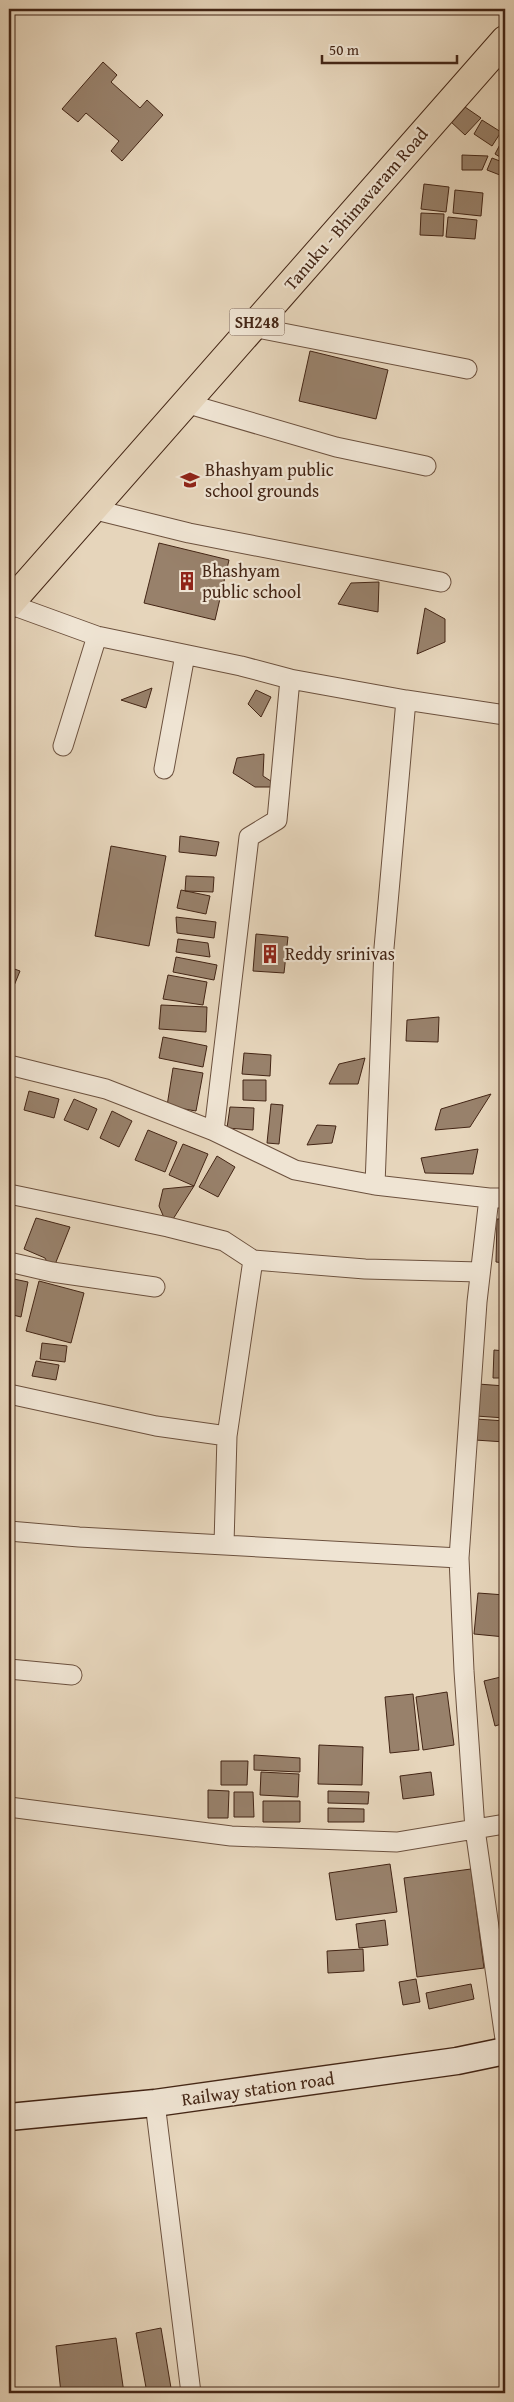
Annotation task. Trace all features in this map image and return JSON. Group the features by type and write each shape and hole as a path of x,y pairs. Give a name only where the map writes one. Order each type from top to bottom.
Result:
{"main road":[{"name":"Tanuku - Bhimavaram Road","path":"9,604 505,40"}],"street":[{"path":"252,327 467,369"},
{"path":"185,403 336,447 426,466"},
{"path":"92,509 189,533 441,582"},
{"path":"9,604 97,636 290,680 505,715"},
{"path":"63,746 97,636"},
{"path":"164,769 185,655"},
{"path":"214,1131 249,837 277,820 290,680"},
{"path":"375,1185 384,948 406,700"},
{"path":"9,1065 106,1089 214,1131 295,1170 375,1185 497,1198 480,1272 459,1558 464,1671 475,1829 505,2039"},
{"path":"9,1194 168,1227 224,1241 254,1260 365,1269 480,1272"},
{"path":"224,1544 227,1436 254,1260"},
{"path":"9,1262 52,1272 155,1288"},
{"path":"9,1394 156,1426 227,1436"},
{"path":"9,1531 80,1537 459,1558"},
{"path":"9,1669 72,1675"},
{"path":"9,1807 231,1836 397,1842 505,1824"},
{"name":"Railway station road","path":"9,2117 155,2103 457,2061 505,2051"},
{"path":"155,2103 191,2393"}],"building":[{"path":"103,62 117,75 111,82 140,108 147,100 163,115 122,161 111,151 119,141 86,113 78,122 62,109"},
{"path":"465,107 481,118 465,135 450,121"},
{"path":"482,120 501,132 492,146 474,134"},
{"path":"505,135 505,160 495,154"},
{"path":"462,155 488,156 482,170 462,170"},
{"path":"492,158 505,163 505,177 487,170"},
{"path":"424,184 449,187 446,212 421,209"},
{"path":"455,190 483,193 481,216 453,213"},
{"path":"421,213 444,214 443,236 420,235"},
{"path":"448,217 477,220 475,239 446,237"},
{"path":"310,351 388,370 376,419 299,401"},
{"name":"Bhashyam public school","path":"159,543 229,560 215,620 144,603"},
{"path":"379,582 378,612 338,604 351,583"},
{"path":"425,608 445,619 445,642 417,654"},
{"path":"152,688 146,708 121,700"},
{"path":"256,690 271,697 261,717 248,704"},
{"path":"264,754 263,776 280,787 255,787 233,773 237,758"},
{"path":"180,836 219,842 216,856 179,852"},
{"path":"111,846 166,856 149,946 95,936"},
{"path":"186,876 214,877 213,892 185,891"},
{"path":"181,890 210,896 206,914 177,908"},
{"path":"176,917 216,922 214,938 177,933"},
{"name":"Reddy srinivas","path":"256,934 288,937 284,973 253,971"},
{"path":"178,939 208,943 210,957 176,952"},
{"path":"176,957 217,965 214,980 173,972"},
{"path":"9,967 20,971 9,998"},
{"path":"168,975 207,982 203,1005 163,999"},
{"path":"161,1005 207,1007 206,1032 159,1029"},
{"path":"439,1017 438,1042 406,1041 407,1020"},
{"path":"163,1037 207,1046 203,1067 159,1058"},
{"path":"244,1053 271,1055 270,1076 242,1074"},
{"path":"365,1058 358,1084 329,1084 339,1064"},
{"path":"173,1068 203,1073 196,1111 167,1106"},
{"path":"243,1080 266,1080 266,1101 243,1100"},
{"path":"9,1084 13,1085 9,1105"},
{"path":"29,1091 59,1099 54,1118 24,1110"},
{"path":"491,1094 470,1127 435,1130 441,1109"},
{"path":"74,1099 97,1109 88,1130 64,1120"},
{"path":"271,1104 283,1105 279,1144 267,1143"},
{"path":"230,1107 254,1108 253,1130 227,1128"},
{"path":"112,1111 132,1121 119,1147 100,1138"},
{"path":"317,1125 336,1126 332,1143 307,1145"},
{"path":"148,1130 177,1142 165,1172 135,1160"},
{"path":"183,1144 208,1154 194,1186 169,1175"},
{"path":"478,1149 473,1174 425,1173 421,1158"},
{"path":"217,1156 235,1167 218,1197 199,1187"},
{"path":"194,1186 168,1227 159,1206 163,1189"},
{"path":"36,1218 70,1227 52,1272 45,1258 24,1249"},
{"path":"497,1219 505,1219 505,1263 496,1262"},
{"path":"9,1278 28,1282 21,1317 9,1314"},
{"path":"39,1281 84,1293 71,1343 26,1331"},
{"path":"42,1343 67,1346 65,1362 40,1359"},
{"path":"494,1350 505,1351 505,1378 493,1378"},
{"path":"36,1361 59,1365 56,1380 32,1376"},
{"path":"478,1384 505,1386 505,1418 476,1416"},
{"path":"476,1419 505,1421 505,1442 475,1440"},
{"path":"478,1593 505,1595 505,1637 474,1634"},
{"path":"505,1676 505,1723 495,1726 484,1681"},
{"path":"447,1692 454,1745 423,1750 416,1697"},
{"path":"413,1694 419,1750 390,1753 385,1697"},
{"path":"319,1745 363,1747 362,1785 318,1784"},
{"path":"254,1755 300,1758 300,1772 254,1770"},
{"path":"221,1761 248,1761 247,1785 221,1785"},
{"path":"261,1772 299,1774 298,1797 260,1795"},
{"path":"431,1772 434,1795 403,1799 400,1776"},
{"path":"208,1790 229,1791 228,1818 208,1818"},
{"path":"328,1791 369,1792 368,1804 328,1803"},
{"path":"234,1792 253,1792 254,1817 234,1817"},
{"path":"263,1801 300,1801 300,1822 263,1822"},
{"path":"328,1808 364,1809 364,1822 328,1822"},
{"path":"390,1864 397,1912 336,1920 329,1873"},
{"path":"471,1869 484,1968 417,1977 404,1878"},
{"path":"385,1920 388,1945 359,1948 356,1924"},
{"path":"363,1949 364,1971 328,1973 327,1951"},
{"path":"416,1979 420,2002 403,2005 399,1982"},
{"path":"471,1984 474,1999 429,2009 426,1993"},
{"path":"161,2328 171,2388 147,2393 136,2333"},
{"path":"116,2338 124,2393 61,2393 56,2346"}],"place":[{"name":"Bhashyam public school grounds","path":"190,480"},
{"name":"Bhashyam public school","path":"187,581"},
{"name":"Reddy srinivas","path":"270,954"}]}
